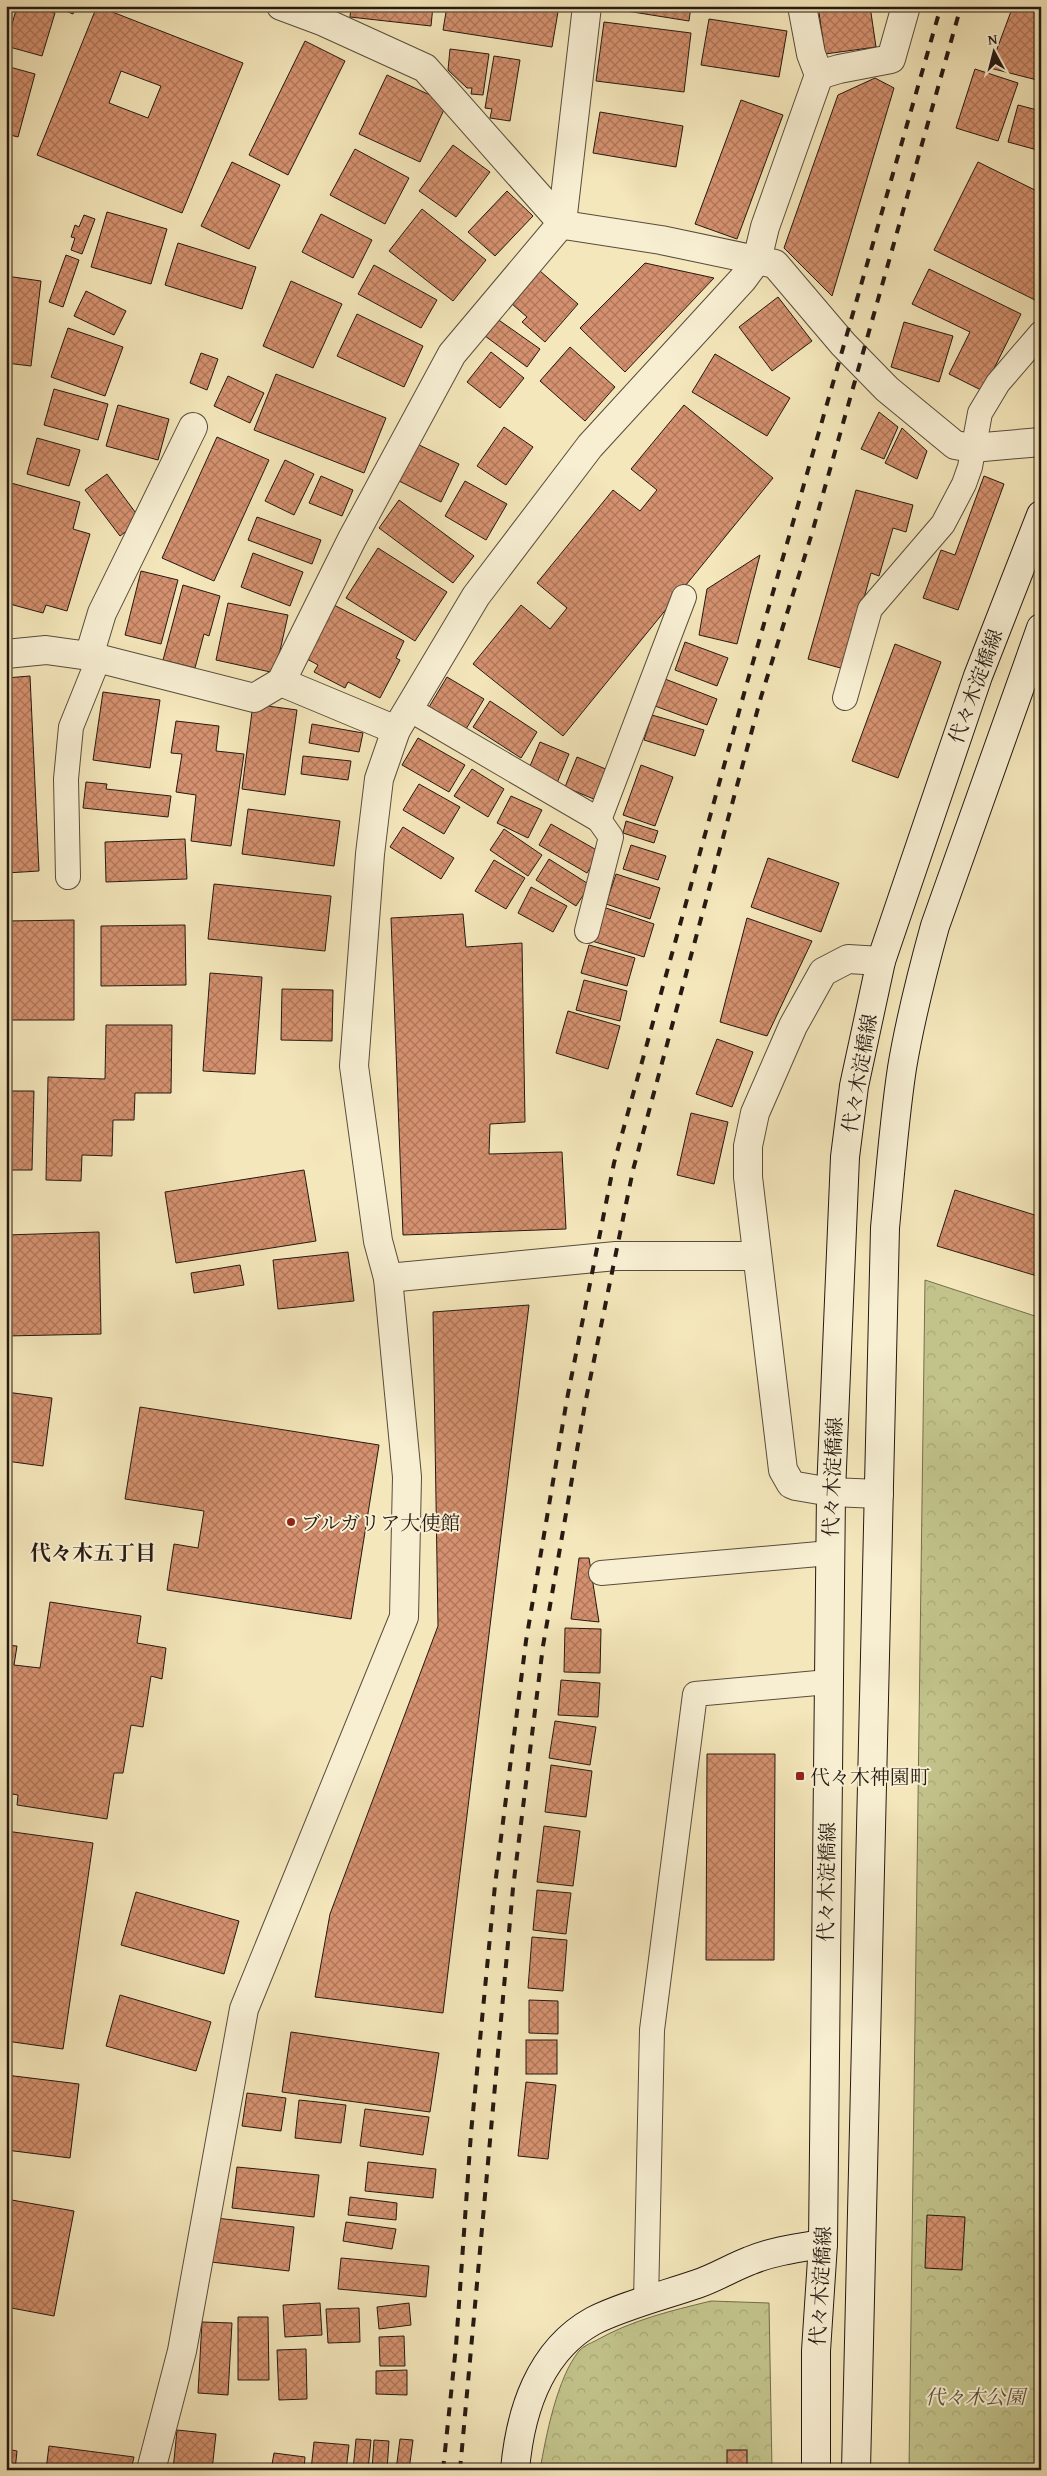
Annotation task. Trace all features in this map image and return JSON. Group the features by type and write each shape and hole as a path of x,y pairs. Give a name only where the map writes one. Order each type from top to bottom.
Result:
{"street":[{"path":"281,6 324,14 425,68 562,223 775,264 843,344 887,389 954,445 972,448 1041,442"},
{"path":"6,654 46,650 94,658 254,698 282,682 352,539 452,354 562,223 587,6"},
{"path":"151,2470 182,2351 244,2009 404,1617 407,1477 388,1278 378,1240 354,1066 370,854 379,779 402,719 476,596 590,446 743,279 757,260 766,227 819,75 810,54 802,6"},
{"path":"819,75 839,69 892,59 906,6"},
{"path":"94,658 102,613 193,427"},
{"name":"代々木淀橋線","path":"816,2470 816,2351 823,2244 831,1492 845,1157 854,1086 881,961 978,676 1041,515"},
{"name":"代々木淀橋線","path":"856,2470 885,1228 902,1068 935,926 1041,628"},
{"path":"282,682 402,719"},
{"path":"879,1494 831,1492 796,1486 792,1484 783,1470 748,1177 748,1146 755,1113 766,1084 793,1026 824,972 848,959 881,961"},
{"path":"388,1278 616,1256 757,1256"},
{"path":"515,2470 523,2416 536,2382 558,2349 593,2321 646,2301 700,2284 749,2260 782,2250 823,2244"}],"lane":[{"path":"845,698 870,609 943,524 964,484 970,467 980,413 998,382 1041,333"},
{"path":"599,820 684,598"},
{"path":"68,877 66,779 71,727 94,658"},
{"path":"402,719 599,820 611,838 588,930"},
{"path":"601,1573 830,1553"},
{"path":"646,2301 652,2030 695,1694 828,1682"}],"green space":[{"name":"代々木公園","path":"925,1280 1041,1318 1041,2470 909,2470"},
{"path":"711,2301 769,2303 772,2470 540,2470 549,2425 564,2376 571,2362 581,2349 623,2327"}],"building":[{"path":"17,6 31,6 55,13 42,56 6,46"},
{"path":"54,6 76,6 73,14"},
{"path":"97,6 243,63 182,213 37,155","holes":["121,71 161,86 148,118 109,103"]},
{"path":"351,6 433,6 431,26 350,17"},
{"path":"447,6 559,6 552,47 443,30"},
{"path":"615,6 691,6 689,21 614,9"},
{"path":"818,6 870,6 876,47 825,54"},
{"path":"1013,6 1041,6 1041,81 990,68"},
{"path":"709,19 787,31 779,77 701,65"},
{"path":"604,22 691,33 684,92 596,81"},
{"path":"305,41 345,61 288,175 249,155"},
{"path":"450,49 489,54 483,95 471,94 472,88 467,88 448,70"},
{"path":"494,56 520,60 510,121 490,118 492,109 485,108"},
{"path":"6,66 35,74 18,137 6,134"},
{"path":"975,69 1018,83 998,141 956,128"},
{"path":"387,75 447,103 420,162 359,134"},
{"path":"875,78 894,88 832,296 784,248 838,95"},
{"path":"741,100 783,115 737,239 695,224"},
{"path":"1018,105 1041,111 1041,151 1008,142"},
{"path":"600,112 683,126 676,167 593,153"},
{"path":"453,145 490,172 456,217 419,191"},
{"path":"355,149 409,178 385,224 330,195"},
{"path":"232,162 280,185 249,249 201,226"},
{"path":"978,162 1041,193 1041,303 934,250"},
{"path":"507,191 533,216 495,256 468,232"},
{"path":"422,209 486,260 453,301 389,251"},
{"path":"107,212 167,229 151,284 91,267"},
{"path":"321,214 372,240 353,278 302,252"},
{"path":"84,215 95,219 82,254 71,250 75,238 71,237 75,225 79,227"},
{"path":"178,243 256,267 242,309 165,285"},
{"path":"66,255 79,260 63,307 49,302"},
{"path":"645,263 714,278 625,372 580,328"},
{"path":"374,265 437,300 421,328 358,294"},
{"path":"929,269 1021,314 983,391 949,374 970,332 912,304"},
{"path":"540,271 578,304 545,342 522,322 527,317 512,304"},
{"path":"6,276 41,281 31,366 6,363"},
{"path":"291,281 342,304 313,368 263,346"},
{"path":"86,291 126,311 114,335 74,316"},
{"path":"778,297 812,341 772,371 739,327"},
{"path":"357,314 423,346 404,387 337,356"},
{"path":"493,316 540,349 527,367 481,333"},
{"path":"904,322 953,336 939,382 891,367"},
{"path":"68,328 123,347 105,396 51,377"},
{"path":"570,347 615,387 585,421 540,381"},
{"path":"491,352 524,378 500,408 467,382"},
{"path":"201,353 218,359 207,390 190,383"},
{"path":"715,354 790,398 767,436 692,392"},
{"path":"276,374 386,418 364,473 254,430"},
{"path":"228,376 264,393 250,423 214,406"},
{"path":"54,389 108,404 98,440 44,425"},
{"path":"118,405 169,419 158,460 106,446"},
{"path":"684,405 773,478 563,736 473,664 521,605 550,629 567,608 537,583 613,490 640,511 657,490 631,469"},
{"path":"879,412 898,427 884,459 861,449"},
{"path":"504,427 533,447 506,485 477,466"},
{"path":"902,428 927,451 917,479 885,463"},
{"path":"217,437 269,460 214,581 162,558"},
{"path":"37,438 80,450 69,486 27,474"},
{"path":"417,444 459,464 441,502 399,481"},
{"path":"285,460 314,474 294,515 265,501"},
{"path":"107,474 141,520 120,536 85,490"},
{"path":"321,476 353,490 342,516 309,503"},
{"path":"984,476 1004,484 958,610 923,598 941,550 955,555"},
{"path":"465,481 507,504 486,540 445,516"},
{"path":"11,483 80,502 73,529 90,534 67,611 46,605 43,613 6,603 6,499"},
{"path":"856,490 913,505 906,532 893,528 879,576 871,573 844,669 808,659"},
{"path":"399,500 474,556 453,583 379,528"},
{"path":"257,517 321,540 312,564 248,540"},
{"path":"378,548 447,592 415,641 346,598"},
{"path":"253,553 303,572 290,606 241,587"},
{"path":"760,555 737,644 699,635 707,589"},
{"path":"141,571 178,580 161,644 125,635"},
{"path":"183,585 220,596 209,636 204,634 195,668 163,660"},
{"path":"228,603 288,615 275,673 216,660"},
{"path":"334,605 404,641 396,658 400,660 380,698 348,682 345,688 314,672 318,665 307,659"},
{"path":"685,642 728,658 717,686 675,670"},
{"path":"895,644 941,662 898,778 852,761"},
{"path":"30,676 39,871 6,873 6,678"},
{"path":"447,677 484,699 466,729 429,707"},
{"path":"665,679 717,699 707,725 655,706"},
{"path":"103,692 160,700 150,768 93,760"},
{"path":"490,701 537,732 521,758 473,727"},
{"path":"253,704 297,710 285,795 242,789"},
{"path":"652,715 704,730 695,756 644,740"},
{"path":"176,721 219,726 216,751 244,754 231,846 191,841 196,795 176,792 182,754 171,753"},
{"path":"312,724 363,733 359,752 309,743"},
{"path":"418,738 465,765 449,792 402,765"},
{"path":"540,742 569,754 557,783 528,771"},
{"path":"303,756 351,761 348,780 301,774"},
{"path":"577,757 608,770 596,800 565,787"},
{"path":"641,765 673,777 655,826 623,815"},
{"path":"472,769 504,789 488,817 454,796"},
{"path":"86,782 107,784 106,789 171,796 168,817 83,808"},
{"path":"419,784 460,807 444,834 403,810"},
{"path":"511,796 542,810 528,838 497,823"},
{"path":"248,809 340,821 334,866 242,854"},
{"path":"626,821 658,831 654,843 623,833"},
{"path":"551,824 600,852 587,873 539,845"},
{"path":"403,827 454,858 441,879 390,847"},
{"path":"504,829 542,855 528,876 490,850"},
{"path":"185,839 187,879 106,882 105,842"},
{"path":"631,845 666,856 658,880 623,869"},
{"path":"768,858 839,883 821,932 751,907"},
{"path":"549,859 590,885 576,906 536,880"},
{"path":"494,860 525,878 506,909 475,891"},
{"path":"616,874 660,888 650,919 606,904"},
{"path":"214,884 331,896 325,951 208,939"},
{"path":"531,887 567,906 553,932 518,913"},
{"path":"603,907 654,924 644,957 592,941"},
{"path":"463,914 466,947 522,943 525,1122 490,1124 489,1154 562,1152 566,1229 403,1235 391,918"},
{"path":"747,918 812,941 767,1036 720,1022"},
{"path":"74,920 74,1020 6,1020 6,921"},
{"path":"185,925 186,985 101,986 101,926"},
{"path":"589,945 635,958 627,986 581,973"},
{"path":"210,973 262,977 255,1074 203,1071"},
{"path":"584,980 627,991 620,1021 576,1010"},
{"path":"282,989 333,990 332,1041 281,1040"},
{"path":"568,1011 620,1026 608,1069 556,1053"},
{"path":"106,1025 172,1025 171,1093 135,1093 134,1120 113,1120 112,1156 82,1155 81,1181 46,1180 48,1077 105,1079"},
{"path":"717,1039 753,1052 732,1107 696,1094"},
{"path":"6,1091 34,1091 32,1170 6,1170"},
{"path":"691,1113 728,1122 714,1184 677,1175"},
{"path":"304,1170 316,1241 176,1263 165,1192"},
{"path":"955,1190 1041,1217 1041,1265 1037,1276 937,1246"},
{"path":"99,1232 101,1334 6,1336 6,1235"},
{"path":"348,1252 354,1301 278,1309 273,1260"},
{"path":"240,1265 244,1285 194,1293 191,1273"},
{"path":"529,1305 443,2013 315,1997 330,1914 438,1626 433,1312"},
{"path":"6,1392 52,1398 43,1466 6,1461"},
{"path":"140,1407 379,1445 351,1619 167,1590 174,1544 198,1548 204,1511 125,1499"},
{"path":"579,1558 589,1558 599,1622 571,1619"},
{"path":"50,1602 141,1616 137,1643 166,1648 162,1679 151,1676 143,1727 131,1725 123,1773 114,1773 107,1819 17,1805 18,1795 6,1793 6,1645 17,1646 14,1665 40,1668"},
{"path":"565,1628 601,1629 600,1673 564,1672"},
{"path":"561,1680 600,1683 598,1717 558,1715"},
{"path":"555,1721 596,1727 590,1765 549,1758"},
{"path":"707,1754 775,1754 774,1960 706,1960"},
{"path":"551,1765 592,1771 586,1817 545,1812"},
{"path":"544,1826 580,1831 573,1886 537,1882"},
{"path":"6,1831 93,1843 63,2049 6,2041"},
{"path":"537,1890 571,1893 566,1934 533,1930"},
{"path":"136,1892 239,1921 224,1974 121,1945"},
{"path":"532,1937 567,1940 563,1991 528,1988"},
{"path":"120,1995 211,2022 196,2071 106,2046"},
{"path":"529,2000 558,2001 558,2034 529,2033"},
{"path":"291,2032 439,2053 430,2112 282,2092"},
{"path":"526,2040 557,2040 557,2074 526,2074"},
{"path":"6,2075 79,2084 70,2158 6,2150"},
{"path":"526,2082 556,2085 548,2159 518,2156"},
{"path":"247,2093 286,2098 281,2131 242,2126"},
{"path":"299,2100 346,2105 341,2143 295,2138"},
{"path":"365,2109 429,2117 423,2155 360,2146"},
{"path":"368,2162 436,2169 433,2198 365,2191"},
{"path":"237,2167 319,2175 314,2217 232,2208"},
{"path":"350,2197 397,2203 396,2220 348,2215"},
{"path":"6,2199 74,2211 54,2316 6,2307"},
{"path":"927,2215 965,2217 962,2270 925,2268"},
{"path":"216,2218 294,2227 289,2271 211,2262"},
{"path":"346,2222 396,2229 392,2249 343,2241"},
{"path":"341,2258 429,2266 426,2297 338,2289"},
{"path":"320,2303 322,2335 285,2337 283,2305"},
{"path":"409,2303 411,2325 379,2329 377,2307"},
{"path":"359,2308 360,2342 328,2343 326,2309"},
{"path":"238,2317 268,2317 269,2380 238,2380"},
{"path":"202,2322 232,2323 228,2395 198,2393"},
{"path":"404,2336 405,2366 380,2366 379,2337"},
{"path":"306,2349 307,2399 279,2400 277,2350"},
{"path":"407,2370 407,2395 376,2394 376,2371"},
{"path":"177,2430 216,2434 212,2470 173,2470"},
{"path":"356,2439 371,2440 368,2470 353,2470"},
{"path":"400,2439 413,2440 409,2470 396,2470"},
{"path":"374,2440 389,2441 387,2470 372,2470"},
{"path":"314,2442 349,2445 346,2470 311,2470"},
{"path":"49,2446 134,2457 131,2470 46,2470"},
{"path":"6,2449 17,2451 15,2470 6,2470"},
{"path":"727,2450 747,2450 747,2470 727,2470"},
{"path":"274,2453 305,2457 304,2470 271,2470"}],"railway":[{"path":"443,2470 456,2346 471,2133 495,1885 526,1641 567,1399 614,1163 745,690 941,6"},
{"path":"460,2470 513,1888 543,1646 585,1404 633,1170 761,697 812,533 961,6"}],"place":[{"name":"ブルガリア大使館","path":"291,1522"},
{"name":"代々木神園町","path":"800,1776"}],"district":[{"name":"代々木五丁目","path":"93,1552"}]}
